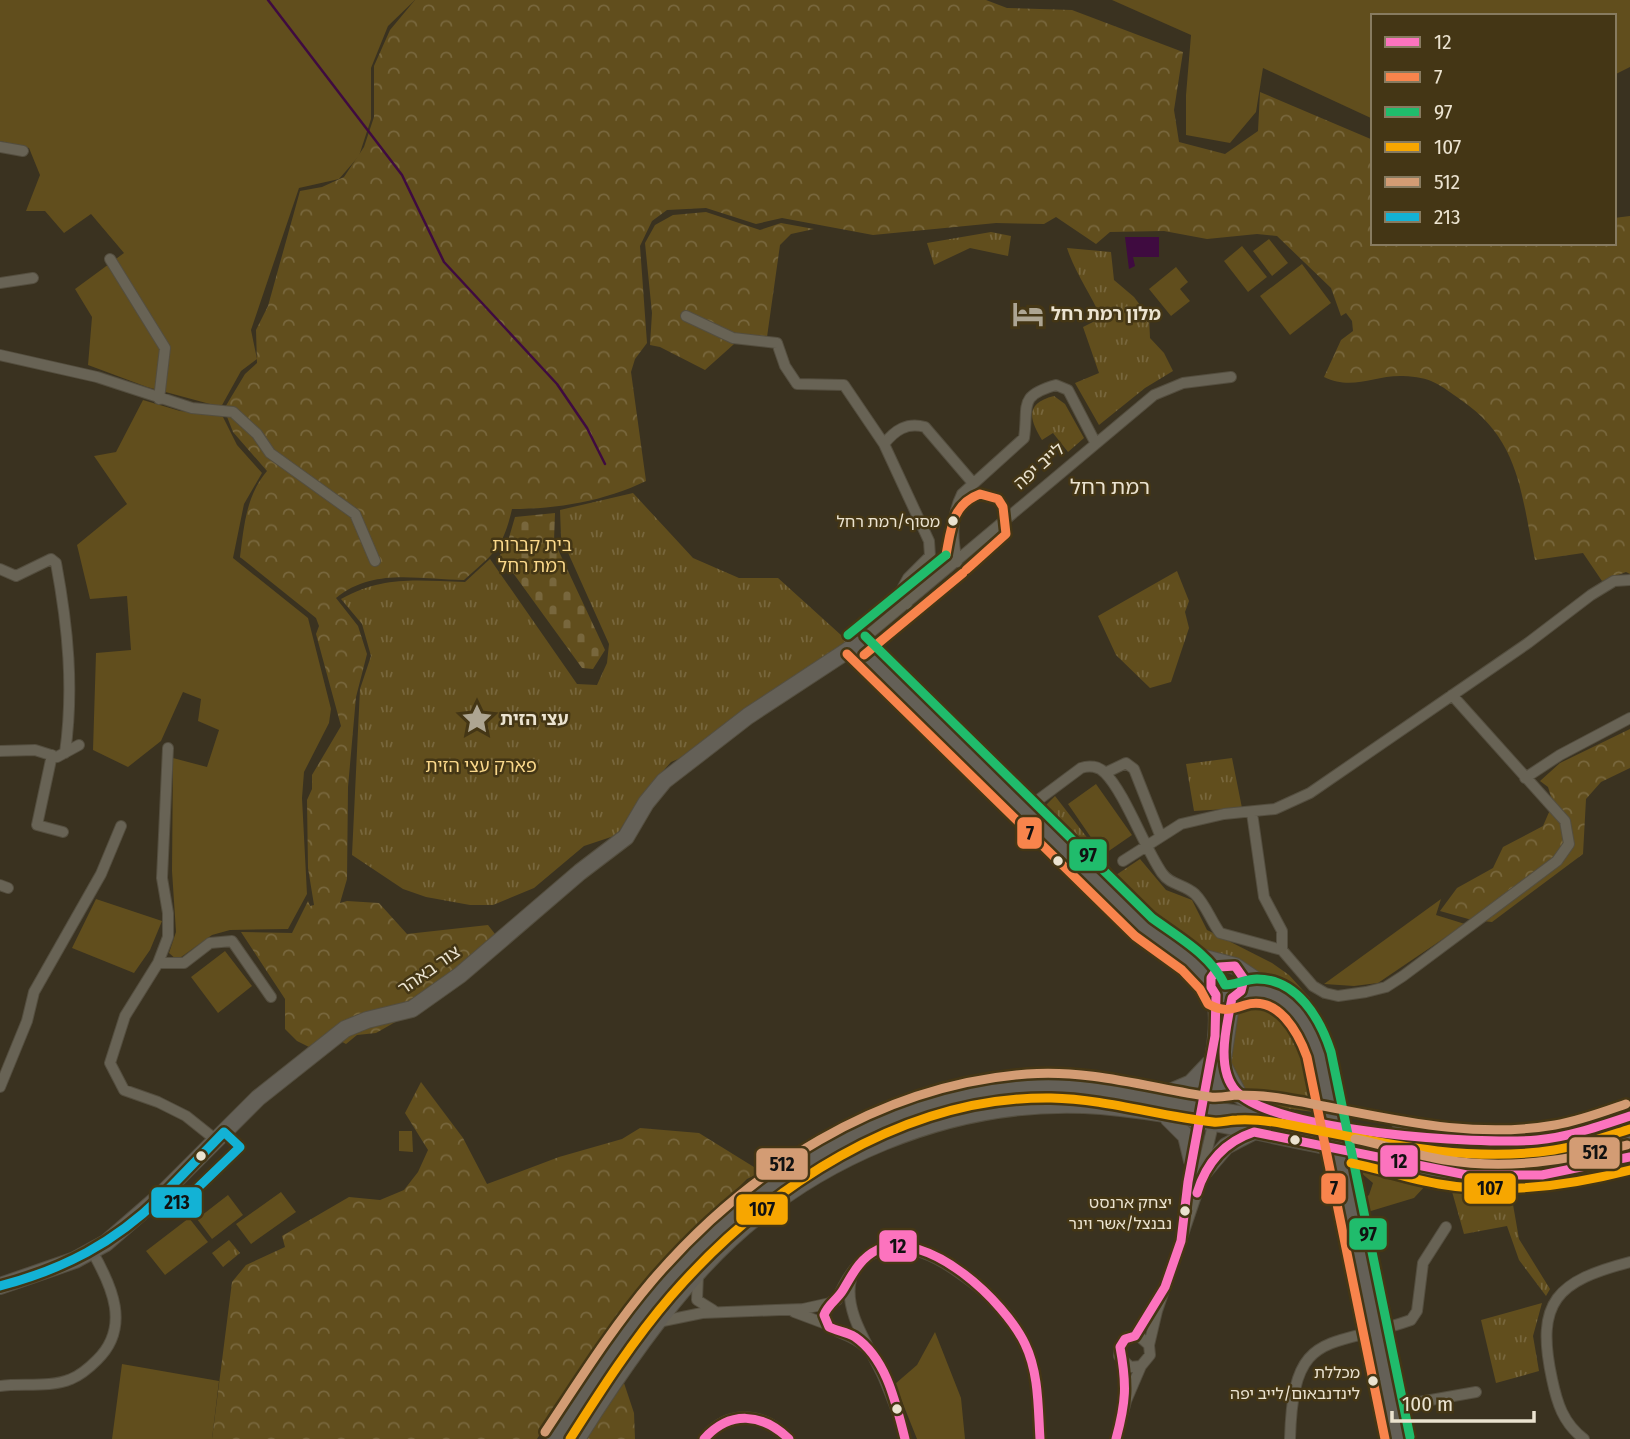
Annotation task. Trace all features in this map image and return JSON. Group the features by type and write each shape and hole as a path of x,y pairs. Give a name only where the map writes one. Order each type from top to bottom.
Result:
{"main road":[{"path":"856,645 1144,927 1174,948 1225,992 1262,992 1281,997"},
{"name":"צור באהר","path":"0,1286 92,1251 128,1226 258,1098 345,1029 367,1020 412,1009 460,975 580,872 626,837 646,803 664,782 748,716 856,645"},
{"path":"1174,948 1239,969 1281,997 1297,1012 1310,1031 1348,1188 1398,1439"},
{"path":"1208,1116 1218,1064 1225,992 1212,973 1223,965"},
{"path":"1225,992 1245,983 1239,969"},
{"path":"1151,1099 1184,1088 1218,1064"},
{"path":"1218,1064 1239,1095 1261,1108"},
{"path":"555,1439 611,1354 663,1286 743,1205 824,1150 906,1113 994,1090 1062,1086 1151,1099 1254,1132 1384,1156 1443,1172 1494,1176 1563,1173 1630,1157"},
{"path":"577,1439 658,1322 698,1274 747,1226 802,1186 850,1156 951,1120 1030,1106 1103,1107 1163,1115 1208,1116 1386,1142 1512,1156 1565,1151 1630,1133"},
{"path":"1208,1116 1261,1108 1387,1132 1491,1141 1555,1138 1630,1116"},
{"path":"1163,1115 1184,1131 1197,1167 1226,1146 1254,1132"},
{"path":"1384,1156 1497,1166 1532,1166 1580,1159 1630,1145"}],"street":[{"path":"0,147 23,151"},
{"path":"110,259 165,348 159,399"},
{"path":"0,283 33,278"},
{"path":"686,316 733,338 777,343 785,366 797,384 844,386 884,444 929,541 930,556 908,578 902,589 907,604"},
{"path":"0,355 97,377 192,408 233,412 241,417 270,453 355,514 375,561"},
{"name":"לייב יפה","path":"856,645 957,562 1095,442 1166,389 1231,377"},
{"path":"957,562 953,518 962,494 1016,449 1024,438 1025,404 1031,395 1056,385 1068,390 1095,442"},
{"path":"884,444 892,433 903,428 915,424 925,427 974,483"},
{"path":"0,569 16,576 51,559 56,563 66,619 71,682 65,754"},
{"path":"1123,861 1181,824 1207,817 1275,809 1310,793 1591,595 1615,581 1630,580"},
{"path":"1026,809 1081,768 1092,766 1105,773 1167,881 1187,888 1197,896 1220,933 1282,950 1313,986 1338,996 1386,987 1566,853 1569,832 1565,821 1452,695"},
{"path":"1525,778 1560,755 1630,718"},
{"path":"0,751 36,750 52,755 65,754 79,745"},
{"path":"168,748 162,878 168,913 168,937 158,963 125,1016 110,1063 124,1090 186,1116 216,1140"},
{"path":"52,755 37,825 63,832"},
{"path":"1105,773 1126,763 1134,769 1160,835"},
{"path":"1252,813 1264,897 1282,931 1282,950"},
{"path":"0,1087 27,1021 34,992 101,874 121,826"},
{"path":"158,963 184,963 210,943 232,941 271,997"},
{"path":"1116,1439 1126,1401 1141,1366 1149,1360 1149,1345 1181,1241 1208,1116"},
{"path":"1290,1439 1294,1384 1311,1356 1336,1339 1411,1320 1417,1311 1423,1263 1446,1227"},
{"path":"827,1324 824,1310 834,1301 861,1261 879,1250 900,1246 924,1252 985,1292 1018,1330 1031,1359 1037,1391 1040,1439"},
{"path":"0,1386 69,1380 87,1370 112,1341 117,1324 116,1306 108,1280 92,1251"},
{"path":"1584,1439 1565,1419 1556,1398 1545,1344 1546,1323 1560,1294 1577,1279 1630,1262"},
{"path":"853,1270 849,1286 855,1319 893,1398 905,1439"},
{"path":"698,1274 697,1300 702,1306 719,1311"},
{"path":"1135,1336 1165,1287"},
{"path":"658,1322 719,1311 781,1310 834,1301 851,1304"},
{"path":"781,1310 802,1314 827,1324 833,1330 854,1336 872,1354"},
{"path":"843,1331 851,1327 855,1319"},
{"path":"1126,1401 1126,1365 1119,1356 1120,1347 1125,1339 1135,1336 1143,1338 1149,1345"},
{"path":"1126,1365 1141,1366"},
{"path":"1391,1407 1476,1392"},
{"path":"704,1439 722,1422 737,1417 753,1417 768,1421 789,1439"}],"green space":[{"path":"0,0 415,0 388,26 371,68 371,119 359,156 339,179 299,188 251,330 257,359 241,371 221,407 147,387 88,365 92,317 75,289 124,253 91,214 64,233 45,211 26,211 40,175 29,148 0,141"},
{"path":"415,0 986,0 1007,8 1072,10 1183,52 1174,110 1179,142 1225,154 1258,131 1260,92 1371,139 1371,245 1616,245 1616,218 1630,216 1630,574 1626,572 1602,581 1583,553 1535,560 1521,492 1507,452 1496,433 1481,416 1447,390 1434,382 1413,377 1392,376 1344,383 1324,377 1341,340 1353,331 1352,321 1346,313 1341,316 1331,288 1277,236 1257,234 1207,239 1164,231 1110,232 1096,244 1056,217 1044,224 996,223 873,235 782,218 756,224 706,208 667,210 652,221 640,246 647,343 635,359 631,372 646,481 614,494 580,502 512,509 505,533 496,550 464,580 398,577 382,579 351,588 336,598 358,626 367,654 356,697 348,787 347,879 340,903 379,903 407,934 488,925 502,943 420,1008 376,1033 357,1035 346,1044 335,1038 309,1047 297,1041 285,1029 285,999 241,932 292,933 308,901 310,906 314,905 308,868 307,800 312,789 312,775 341,726 316,634 319,626 316,618 240,557 250,501 267,471 233,432 224,409 245,374 257,363 256,330 268,306 300,191 322,187 344,177 364,147 374,117 374,66 390,30"},
{"path":"1112,0 1630,0 1630,67 1616,74 1616,14 1371,14 1371,118 1263,68 1256,112 1230,143 1186,135 1191,35"},
{"path":"706,212 760,230 781,223 814,229 791,234 780,245 767,337 743,336 705,370 660,347 650,345 652,313 645,243 655,225 673,215"},
{"path":"991,232 1011,236 1008,256 970,248 934,265 927,243"},
{"path":"1269,239 1288,263 1272,276 1253,251"},
{"path":"1242,246 1267,277 1248,292 1224,261"},
{"path":"1067,248 1111,252 1114,280 1134,297 1149,317 1150,338 1164,353 1173,371 1145,388 1099,425 1075,383 1099,373 1083,327 1101,318"},
{"path":"1302,264 1331,303 1290,335 1260,296"},
{"path":"1176,267 1188,282 1180,289 1190,301 1171,316 1149,289"},
{"path":"1054,396 1065,404 1084,438 1068,452 1053,433 1042,440 1032,419 1034,407"},
{"path":"143,400 180,411 222,415 237,445 262,473 244,504 233,558 308,618 331,709 329,723 304,772 302,798 307,894 288,929 230,930 212,935 177,960 169,953 176,932 172,871 173,758 207,767 219,730 198,721 201,699 183,692 161,741 128,767 93,750 96,653 131,650 127,596 90,599 77,545 127,504 94,456 116,452"},
{"name":"פארק עצי הזית","path":"633,493 693,558 739,578 778,578 852,645 704,748 671,762 640,797 617,835 584,846 534,888 493,905 470,905 426,897 403,889 352,855 360,689 371,656 362,624 341,599 357,591 387,583 465,582 490,559 577,684 597,685 607,663 609,644 561,537 560,510"},
{"name":"בית קברות רמת רחל","path":"555,513 554,541 605,650 593,669 582,668 500,555 506,548 515,517"},
{"path":"1177,571 1189,601 1185,612 1189,628 1171,682 1150,688 1116,655 1098,616"},
{"path":"1630,729 1630,768 1601,782 1586,799 1583,854 1492,922 1472,920 1440,911 1457,888 1493,868 1503,847 1543,826 1553,803 1548,787 1540,781 1560,763"},
{"path":"1232,758 1242,808 1194,811 1186,764"},
{"path":"1096,784 1132,835 1103,855 1068,804"},
{"path":"1055,796 1116,875 1140,859 1166,890 1192,900 1207,930 1272,963 1289,975 1310,998 1294,999 1241,963 1186,946 1169,937 1054,826 1042,809"},
{"path":"96,899 162,921 150,950 134,973 72,948"},
{"path":"1441,899 1436,915 1465,924 1378,983 1354,986 1324,984"},
{"path":"225,951 252,986 218,1013 191,977"},
{"path":"1258,999 1275,1006 1288,1016 1298,1029 1309,1061 1319,1113 1262,1103 1239,1088 1231,1066 1232,1029 1242,1007"},
{"path":"421,1082 463,1138 487,1184 559,1157 622,1139 640,1128 699,1133 762,1172 747,1179 708,1218 595,1346 537,1439 212,1439 232,1282 246,1265 285,1247 282,1236 349,1197 380,1200 404,1190 418,1172 428,1150 405,1113"},
{"path":"399,1131 412,1131 413,1152 399,1151"},
{"path":"1366,1166 1427,1184 1414,1198 1361,1214 1358,1203 1369,1195 1373,1183 1360,1172"},
{"path":"1451,1188 1511,1193 1519,1239 1550,1289 1546,1296 1519,1260 1507,1226 1464,1234"},
{"path":"281,1192 296,1212 251,1244 236,1224"},
{"path":"228,1195 243,1215 212,1239 197,1219"},
{"path":"189,1218 208,1242 165,1275 146,1251"},
{"path":"229,1240 240,1253 223,1267 212,1253"},
{"path":"1542,1303 1533,1336 1539,1371 1496,1383 1481,1320"},
{"path":"935,1332 961,1398 965,1439 917,1439 895,1384 917,1365"},
{"path":"122,1364 219,1381 212,1439 112,1439"},
{"path":"624,1383 634,1413 635,1439 585,1439"}],"shaded area":[{"path":"1125,237 1159,237 1159,257 1133,257 1135,266 1129,269"}],"waterway":[{"path":"268,0 402,175 444,262 557,384 587,428 605,464"}],"transit line":[{"name":"7","path":"946,555 954,518 964,504 980,494 998,499 1003,507 1006,534 966,570"},
{"name":"97","path":"848,635 946,555"},
{"name":"7","path":"864,655 963,573"},
{"name":"97","path":"865,636 1152,918 1203,956 1225,985 1253,979 1271,981 1295,993 1313,1014 1331,1052 1410,1437"},
{"name":"7","path":"847,654 1135,936 1182,970 1200,989 1208,1004 1226,1009 1257,1003 1267,1005 1277,1010 1292,1027 1307,1057 1385,1439"},
{"name":"12","path":"1116,1439 1124,1393 1120,1347 1125,1339 1135,1336 1165,1287 1181,1241 1188,1182 1215,1036 1216,995 1211,987 1211,978 1219,967 1235,966 1244,979 1241,991 1232,998 1224,1046 1230,1081 1236,1091 1258,1105 1291,1117 1379,1133 1509,1141 1549,1139 1630,1116"},
{"name":"512","path":"545,1432 637,1299 689,1241 730,1203 773,1170 820,1140 868,1115 919,1095 972,1082 1027,1074 1074,1074 1211,1097 1273,1097 1419,1124 1487,1130 1555,1125 1626,1104"},
{"name":"107","path":"570,1439 657,1313 708,1256 749,1219 794,1185 841,1156 891,1131 942,1113 996,1102 1071,1099 1216,1122 1267,1121 1419,1149 1486,1154 1554,1150 1630,1129"},
{"name":"213","path":"224,1132 240,1147 183,1202 172,1203 161,1197 224,1132"},
{"name":"12","path":"1197,1193 1205,1172 1218,1155 1243,1136 1254,1132 1467,1175 1542,1175 1630,1157"},
{"name":"512","path":"1355,1139 1445,1160 1491,1164 1582,1156 1627,1145"},
{"name":"107","path":"1351,1163 1428,1182 1487,1189 1559,1184 1630,1170"},
{"name":"213","path":"0,1286 46,1271 87,1252 125,1228 161,1197"},
{"name":"12","path":"905,1439 889,1383 875,1357 855,1337 829,1327 824,1315 866,1258 877,1250 897,1246 919,1250 941,1259 963,1273 1001,1308 1030,1355 1037,1391 1040,1439"},
{"name":"12","path":"704,1439 724,1423 746,1418 768,1424 789,1439"}],"place":[{"name":"מלון רמת רחל","path":"1028,314"},
{"name":"מסוף/רמת רחל","path":"953,521"},
{"name":"עצי הזית","path":"477,719"},
{"name":"יצחק ארנסט נבנצל/אשר וינר","path":"1185,1211"},
{"name":"מכללת לינדנבאום/לייב יפה","path":"1373,1381"}],"district":[{"name":"רמת רחל","path":"1110,487"}]}
